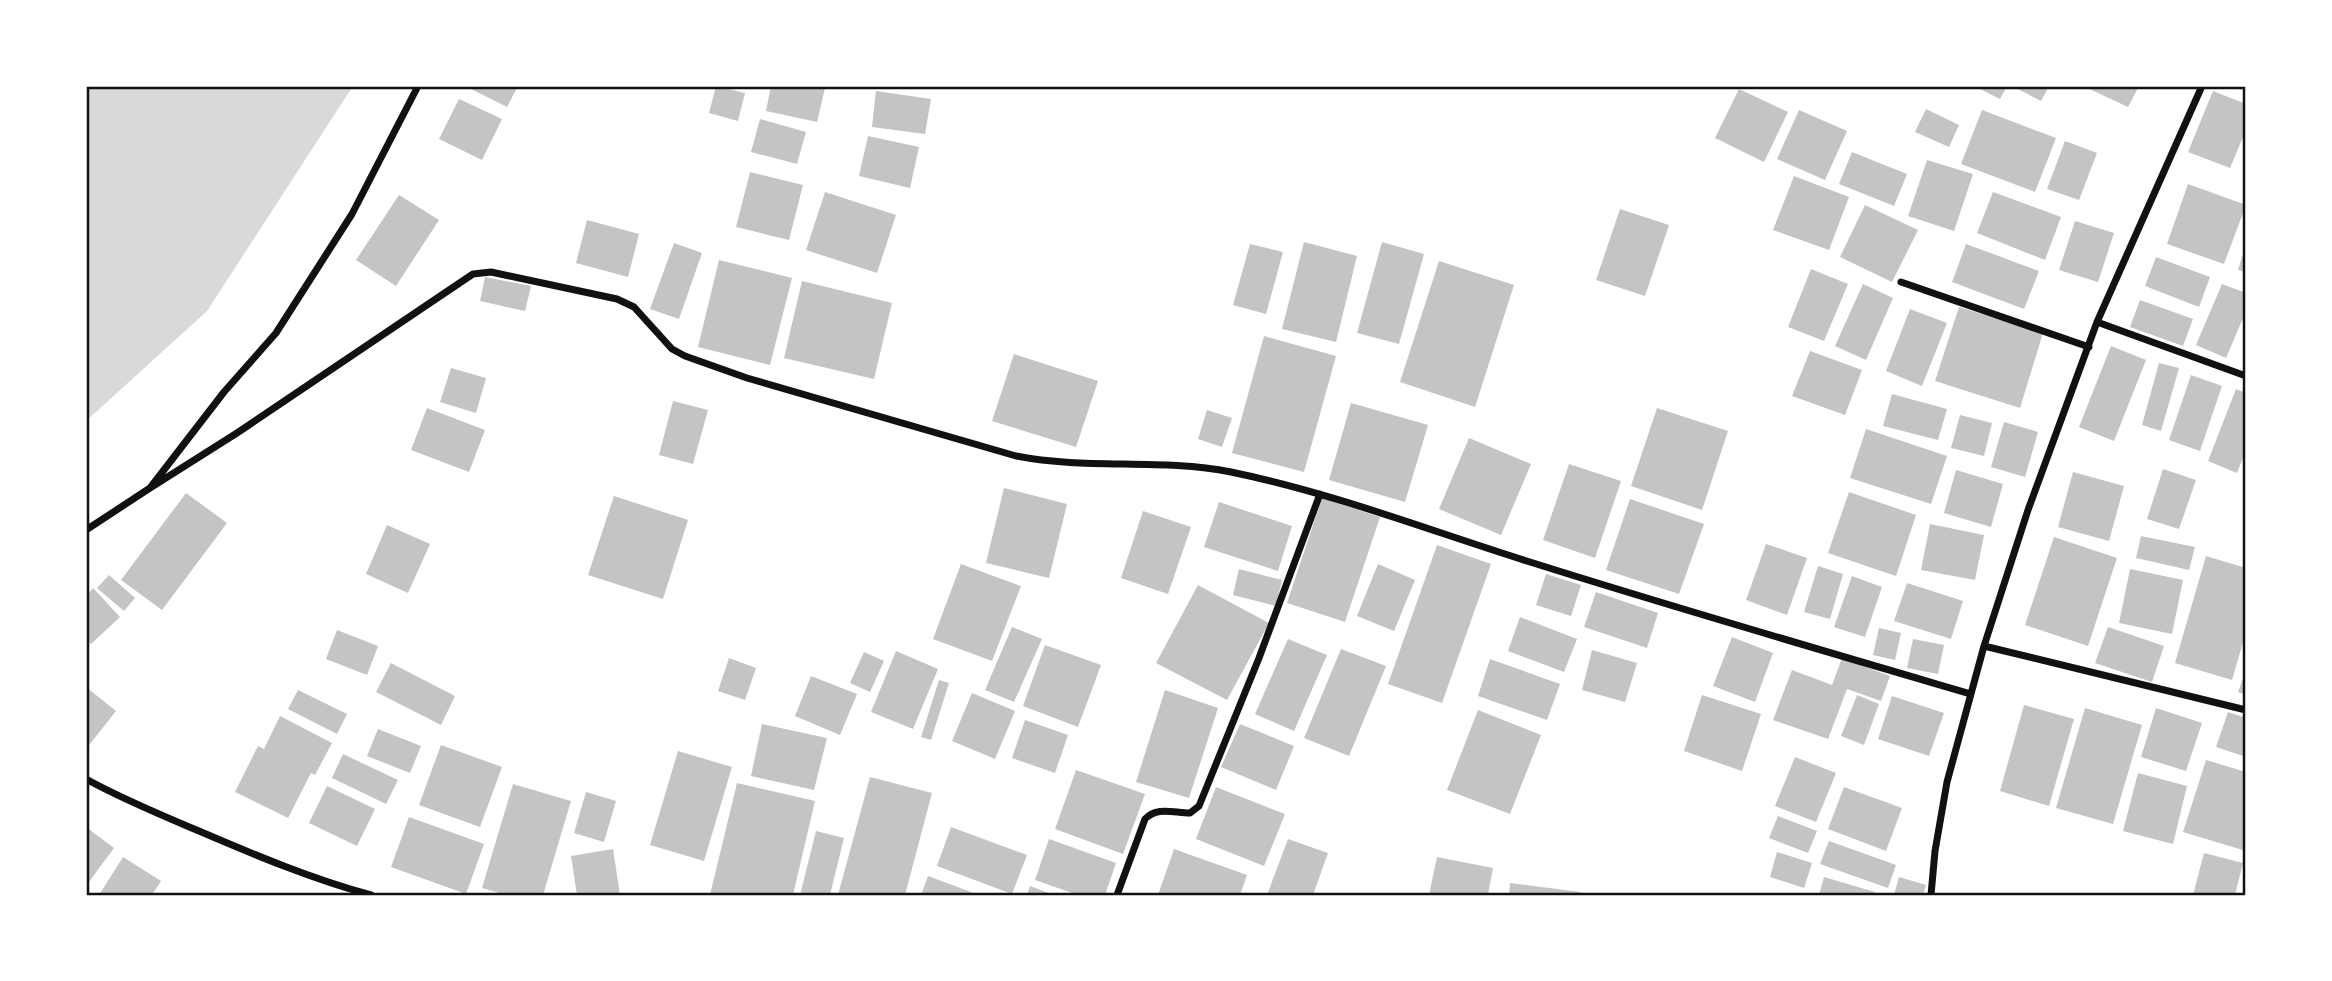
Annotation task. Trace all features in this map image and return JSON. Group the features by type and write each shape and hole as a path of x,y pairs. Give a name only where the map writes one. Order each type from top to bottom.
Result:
{"street":[{"path":"150,488 224,393 276,333 352,214 418,86"},
{"path":"1931,895 1935,851 1947,782 1984,646 2028,510 2097,322 2202,86"},
{"path":"86,530 237,433 473,274 491,272 617,299 634,307 671,349 685,356 747,378 1016,456 1047,462 1204,468 1321,494 1639,596 1971,694"},
{"path":"1901,282 2089,347"},
{"path":"2097,322 2246,376"},
{"path":"1117,895 1149,814 1167,811 1190,813 1199,806 1321,494"},
{"path":"1984,646 2246,710"},
{"path":"86,779 244,851 337,886 371,895"}],"shaded area":[{"path":"90,86 353,86 207,311 86,421 86,91"}],"building":[{"path":"465,86 518,86 507,107"},
{"path":"716,86 745,93 738,121 709,113"},
{"path":"771,86 825,88 817,122 766,111"},
{"path":"1982,86 2007,86 2000,99 1980,89"},
{"path":"2012,86 2049,86 2041,101"},
{"path":"2083,86 2139,86 2128,107"},
{"path":"1739,89 1788,112 1764,162 1715,138"},
{"path":"876,91 931,99 925,134 872,127"},
{"path":"2213,91 2246,104 2246,130 2230,168 2188,152"},
{"path":"459,99 502,119 482,160 439,139"},
{"path":"1926,109 1959,125 1949,147 1915,132"},
{"path":"1799,110 1847,131 1825,180 1777,159"},
{"path":"1982,110 2056,138 2035,192 1961,164"},
{"path":"760,119 806,132 797,164 751,152"},
{"path":"868,136 919,147 910,188 859,176"},
{"path":"2065,141 2097,153 2079,200 2047,189"},
{"path":"1852,152 1907,174 1894,206 1839,184"},
{"path":"1927,160 1973,174 1954,231 1908,216"},
{"path":"750,172 803,185 789,240 736,227"},
{"path":"1794,176 1849,197 1829,250 1773,230"},
{"path":"2188,184 2246,205 2224,264 2167,244"},
{"path":"825,192 896,215 877,273 806,250"},
{"path":"1993,192 2061,217 2045,260 1977,233"},
{"path":"399,195 439,220 396,286 356,260"},
{"path":"1865,205 1918,230 1892,282 1840,257"},
{"path":"1620,209 1669,225 1645,296 1596,280"},
{"path":"587,220 639,234 628,277 576,263"},
{"path":"2075,221 2114,233 2098,282 2059,270"},
{"path":"1304,242 1357,256 1336,342 1282,329"},
{"path":"1382,242 1424,254 1399,344 1357,333"},
{"path":"674,243 702,253 679,319 650,309"},
{"path":"1250,244 1283,252 1266,314 1233,305"},
{"path":"1966,244 2039,271 2024,309 1952,282"},
{"path":"2246,244 2246,272 2238,270"},
{"path":"2156,257 2210,277 2199,307 2145,286"},
{"path":"719,260 792,278 770,365 698,347"},
{"path":"1439,261 1514,285 1475,407 1400,382"},
{"path":"1811,269 1848,284 1824,341 1788,327"},
{"path":"485,277 531,286 525,311 480,301"},
{"path":"802,281 892,303 874,379 784,358"},
{"path":"1863,284 1893,298 1866,360 1835,346"},
{"path":"2222,284 2246,293 2246,311 2226,358 2196,345"},
{"path":"2140,300 2193,319 2183,346 2130,327"},
{"path":"1959,307 2043,333 2020,408 1935,381"},
{"path":"1910,309 1947,323 1922,386 1886,371"},
{"path":"1264,336 1336,356 1304,472 1232,453"},
{"path":"2111,346 2146,360 2114,441 2079,427"},
{"path":"1810,351 1862,370 1845,415 1792,396"},
{"path":"1014,354 1098,381 1076,447 992,421"},
{"path":"2159,363 2179,368 2161,431 2142,425"},
{"path":"451,368 486,378 476,413 440,402"},
{"path":"2191,375 2222,386 2200,451 2169,440"},
{"path":"2236,389 2246,393 2246,450 2237,473 2208,461"},
{"path":"1892,394 1947,409 1938,440 1883,426"},
{"path":"673,401 708,410 693,464 659,455"},
{"path":"1351,403 1428,425 1405,502 1329,480"},
{"path":"427,408 485,430 469,472 411,450"},
{"path":"1657,408 1728,431 1702,510 1631,486"},
{"path":"1207,410 1232,418 1222,447 1198,439"},
{"path":"1960,415 1992,423 1984,456 1951,448"},
{"path":"2004,422 2038,432 2025,477 1991,467"},
{"path":"1866,429 1947,456 1931,504 1850,478"},
{"path":"1469,438 1531,464 1501,535 1439,509"},
{"path":"1569,464 1621,481 1595,558 1543,540"},
{"path":"2163,469 2196,480 2179,529 2147,519"},
{"path":"1956,470 2003,484 1991,527 1944,513"},
{"path":"2073,472 2124,486 2109,541 2058,527"},
{"path":"1004,488 1067,504 1049,578 986,563"},
{"path":"1849,492 1916,515 1896,576 1828,553"},
{"path":"186,493 227,523 162,610 121,580"},
{"path":"614,496 688,520 663,599 588,575"},
{"path":"1322,498 1380,517 1345,622 1287,603"},
{"path":"1630,499 1704,524 1679,594 1606,570"},
{"path":"1219,502 1292,526 1278,571 1204,547"},
{"path":"1143,511 1191,527 1168,594 1121,578"},
{"path":"1930,524 1984,535 1975,580 1921,570"},
{"path":"387,525 430,544 408,593 366,574"},
{"path":"2141,536 2195,547 2189,570 2136,558"},
{"path":"2054,537 2117,558 2088,646 2025,625"},
{"path":"1766,544 1807,558 1787,615 1746,600"},
{"path":"1437,545 1491,564 1442,703 1388,684"},
{"path":"2206,556 2246,568 2246,632 2232,680 2175,663"},
{"path":"961,564 1021,586 992,661 933,639"},
{"path":"1378,564 1415,580 1394,631 1357,616"},
{"path":"1818,566 1843,574 1830,619 1804,612"},
{"path":"1239,569 1282,580 1276,606 1233,595"},
{"path":"2130,569 2183,580 2172,634 2119,623"},
{"path":"1546,574 1581,585 1571,616 1536,605"},
{"path":"109,575 135,598 124,611 97,588"},
{"path":"1852,576 1882,587 1865,637 1834,627"},
{"path":"1907,583 1963,601 1951,639 1894,621"},
{"path":"1198,585 1269,623 1227,700 1156,663"},
{"path":"93,588 120,617 91,644 86,639 86,596"},
{"path":"1596,592 1658,613 1647,648 1584,627"},
{"path":"1520,617 1577,639 1564,672 1508,651"},
{"path":"1012,627 1042,639 1014,702 985,690"},
{"path":"2108,627 2164,646 2152,682 2095,663"},
{"path":"1879,628 1901,633 1895,660 1873,655"},
{"path":"337,630 378,646 367,675 326,659"},
{"path":"1732,637 1773,653 1755,702 1713,686"},
{"path":"1288,639 1327,655 1294,731 1255,714"},
{"path":"1913,639 1944,645 1938,674 1907,668"},
{"path":"1045,645 1101,665 1078,727 1023,706"},
{"path":"1341,649 1386,666 1349,756 1304,738"},
{"path":"1592,650 1637,663 1625,702 1582,690"},
{"path":"896,651 938,669 913,729 871,712"},
{"path":"864,652 884,661 870,692 850,683"},
{"path":"729,658 756,668 745,700 718,691"},
{"path":"1842,658 1890,676 1881,701 1847,689 1828,739 1773,720 1792,670 1832,685"},
{"path":"1490,659 1560,684 1547,720 1478,696"},
{"path":"391,663 455,696 441,725 376,692"},
{"path":"2246,670 2246,695 2238,692"},
{"path":"811,676 857,694 840,735 795,716"},
{"path":"939,680 949,683 931,740 921,737"},
{"path":"86,687 116,711 86,749"},
{"path":"298,690 347,714 337,734 288,709"},
{"path":"1165,690 1218,708 1189,798 1136,782"},
{"path":"972,693 1015,711 995,759 952,741"},
{"path":"1702,695 1761,714 1742,771 1684,751"},
{"path":"1857,695 1879,704 1864,745 1841,736"},
{"path":"1892,696 1944,713 1929,756 1878,739"},
{"path":"2024,705 2074,719 2049,806 2000,791"},
{"path":"2085,708 2142,725 2113,824 2056,808"},
{"path":"2156,708 2202,723 2186,771 2141,757"},
{"path":"1478,710 1541,735 1510,814 1447,790"},
{"path":"2228,712 2246,718 2246,757 2216,747"},
{"path":"280,716 332,743 315,775 311,773 288,818 235,792 258,746 264,749"},
{"path":"1025,720 1068,735 1055,773 1012,758"},
{"path":"762,724 827,738 814,790 751,776"},
{"path":"1240,724 1294,746 1276,790 1221,767"},
{"path":"378,729 421,746 410,773 367,756"},
{"path":"441,745 502,767 480,827 419,805"},
{"path":"678,751 732,767 704,861 650,845"},
{"path":"343,754 398,780 386,804 332,778"},
{"path":"1795,757 1836,773 1816,822 1775,806"},
{"path":"2206,760 2246,772 2246,851 2183,832"},
{"path":"1076,770 1145,794 1123,854 1055,829"},
{"path":"2138,773 2187,786 2173,844 2123,831"},
{"path":"870,777 932,793 905,895 838,895"},
{"path":"737,783 815,801 793,895 710,895"},
{"path":"513,784 571,801 543,895 506,895 482,888"},
{"path":"327,786 375,809 357,846 309,823"},
{"path":"1216,787 1285,814 1264,866 1196,839"},
{"path":"1844,787 1902,808 1886,851 1828,829"},
{"path":"586,792 616,801 604,842 574,833"},
{"path":"1778,816 1817,831 1808,853 1769,838"},
{"path":"409,817 484,844 466,894 391,867"},
{"path":"86,827 114,848 86,886"},
{"path":"951,827 1027,855 1012,894 937,866"},
{"path":"816,831 844,838 830,895 800,895"},
{"path":"1049,839 1116,863 1105,895 1078,895 1035,880"},
{"path":"1288,839 1328,853 1313,895 1267,895"},
{"path":"1829,841 1896,865 1888,888 1820,864"},
{"path":"613,849 620,895 577,895 571,856"},
{"path":"1174,849 1247,875 1240,895 1158,895"},
{"path":"1777,852 1812,863 1804,888 1770,877"},
{"path":"2204,853 2243,863 2235,895 2193,895"},
{"path":"123,857 161,881 152,895 99,895"},
{"path":"1437,857 1493,868 1488,895 1429,895"},
{"path":"928,876 979,895 921,895"},
{"path":"1824,877 1875,892 1874,895 1819,895"},
{"path":"1899,877 1926,885 1923,895 1894,895"},
{"path":"1510,883 1581,892 1580,895 1509,895"},
{"path":"1030,886 1054,895 1027,895"}]}
